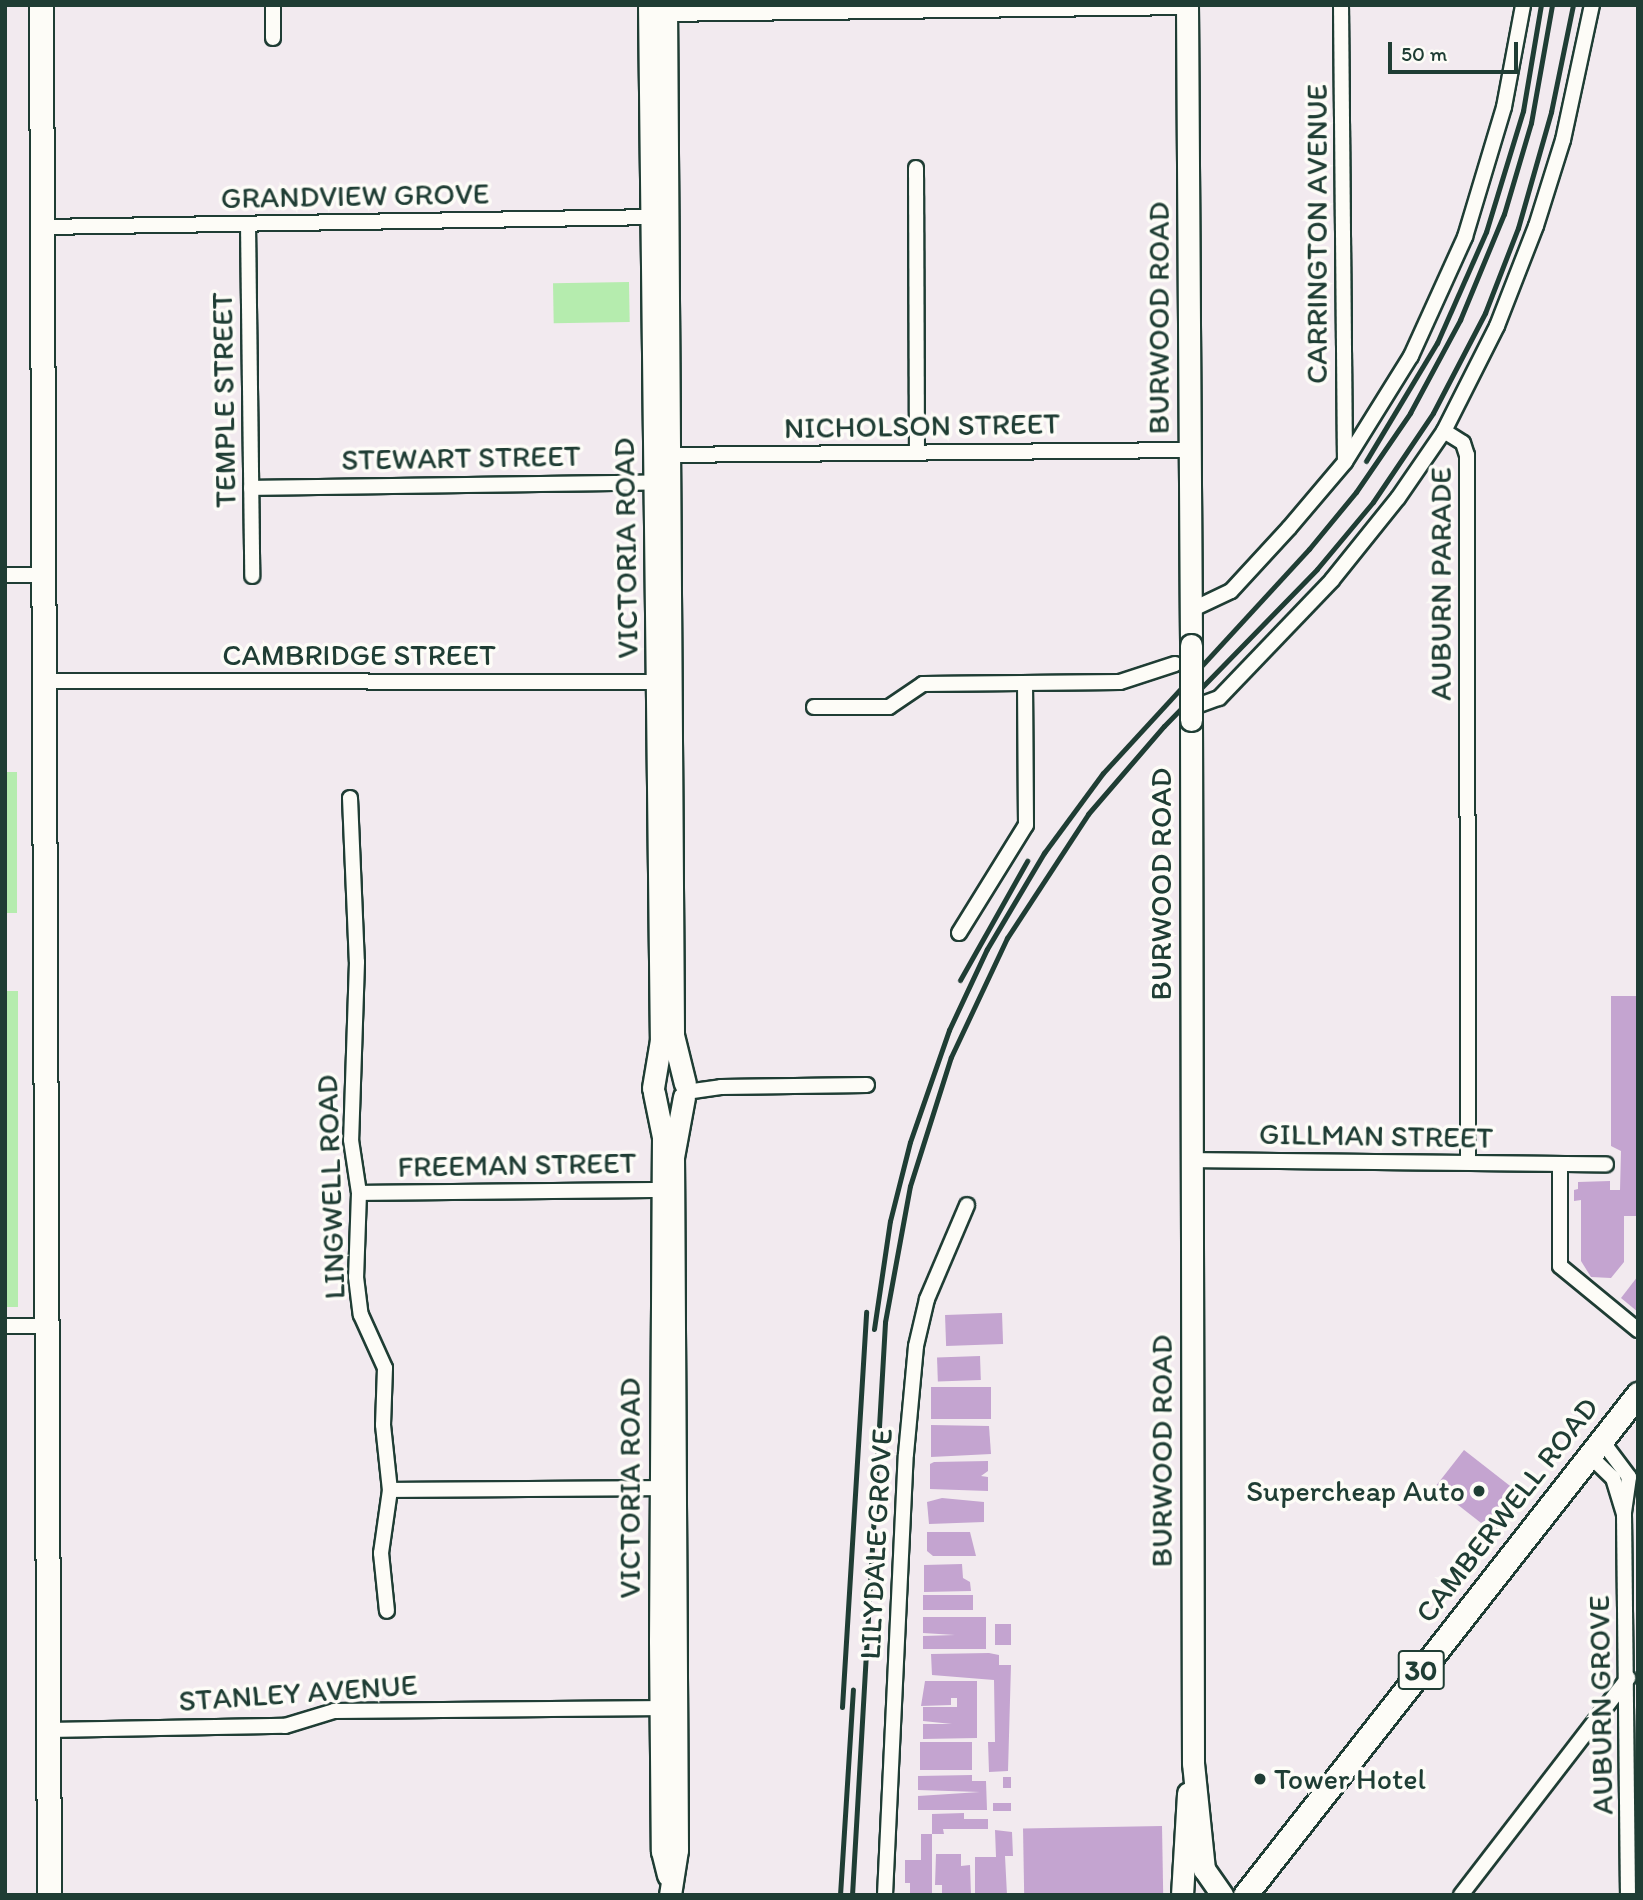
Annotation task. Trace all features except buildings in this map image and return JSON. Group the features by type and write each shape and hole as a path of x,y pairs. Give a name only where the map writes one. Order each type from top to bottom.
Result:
{"main road":[{"path":"41,5 49,1895"},
{"name":"CAMBERWELL ROAD","path":"1245,1895 1596,1448 1634,1405"}],"street":[{"path":"273,5 273,38"},
{"name":"CARRINGTON AVENUE","path":"1341,5 1345,462"},
{"path":"1191,610 1235,587 1345,462 1410,356 1465,237 1504,107 1523,5"},
{"name":"AUBURN PARADE","path":"1468,1161 1467,455 1463,443 1444,431 1497,326 1536,226 1570,114 1592,5"},
{"path":"658,10 1187,6"},
{"name":"BURWOOD ROAD","path":"1187,6 1189,450 1194,712 1191,1160 1193,1763 1204,1869 1222,1895"},
{"name":"VICTORIA ROAD","path":"658,10 666,682 666,934 661,1045 653,1090 663,1137 668,1190 669,1708 677,1850 670,1889"},
{"path":"916,168 917,451"},
{"name":"GRANDVIEW GROVE","path":"42,227 660,217"},
{"name":"TEMPLE STREET","path":"248,224 252,576"},
{"path":"1194,712 1219,698 1332,580 1444,431"},
{"name":"NICHOLSON STREET","path":"662,455 1189,450"},
{"name":"STEWART STREET","path":"251,488 663,482"},
{"path":"5,575 43,575"},
{"path":"814,707 889,707 923,684 1127,681 1175,664"},
{"name":"CAMBRIDGE STREET","path":"44,681 666,682"},
{"path":"960,933 1026,825 1025,683"},
{"name":"LINGWELL ROAD","path":"349,798 356,961 351,1140 359,1193 356,1277 361,1315 385,1368 383,1425 390,1490 381,1553 387,1611"},
{"name":"VICTORIA ROAD","path":"666,934 673,1041 685,1091 668,1190"},
{"path":"653,1090 666,1105 675,1105 685,1091 867,1085"},
{"name":"GILLMAN STREET","path":"1191,1160 1606,1164"},
{"path":"1560,1164 1560,1266 1638,1330"},
{"name":"FREEMAN STREET","path":"359,1193 668,1190"},
{"name":"LILYDALE GROVE","path":"885,1895 906,1454 916,1346 927,1299 967,1205"},
{"path":"5,1326 46,1326"},
{"name":"AUBURN GROVE","path":"1596,1448 1613,1478 1624,1514 1628,1678 1628,1895"},
{"path":"390,1490 668,1488"},
{"path":"1461,1895 1628,1678"},
{"name":"STANLEY AVENUE","path":"48,1730 285,1726 334,1711 669,1708"},
{"name":"BURWOOD ROAD","path":"1182,1895 1184,1828 1193,1763"}],"green space":[{"path":"629,282 630,322 554,323 553,283"},
{"path":"5,772 17,772 17,913 5,913"},
{"path":"5,991 18,991 18,1307 5,1307"}],"railway":[{"path":"1366,461 1437,343 1486,232 1523,111 1541,5"},
{"path":"874,1329 890,1221 910,1142 949,1030 987,949 1044,853 1103,773 1309,549 1356,492 1410,413 1460,320 1504,214 1531,123 1552,5"},
{"path":"852,1895 885,1322 910,1186 951,1057 1007,938 1088,814 1164,726 1317,569 1373,502 1433,413 1485,313 1518,228 1551,112 1573,5"},
{"path":"960,980 1027,861"},
{"path":"842,1707 866,1312"},
{"path":"840,1895 853,1689"}],"place":[{"name":"Supercheap Auto","path":"1479,1491"},
{"name":"Tower Hotel","path":"1260,1779"}]}
